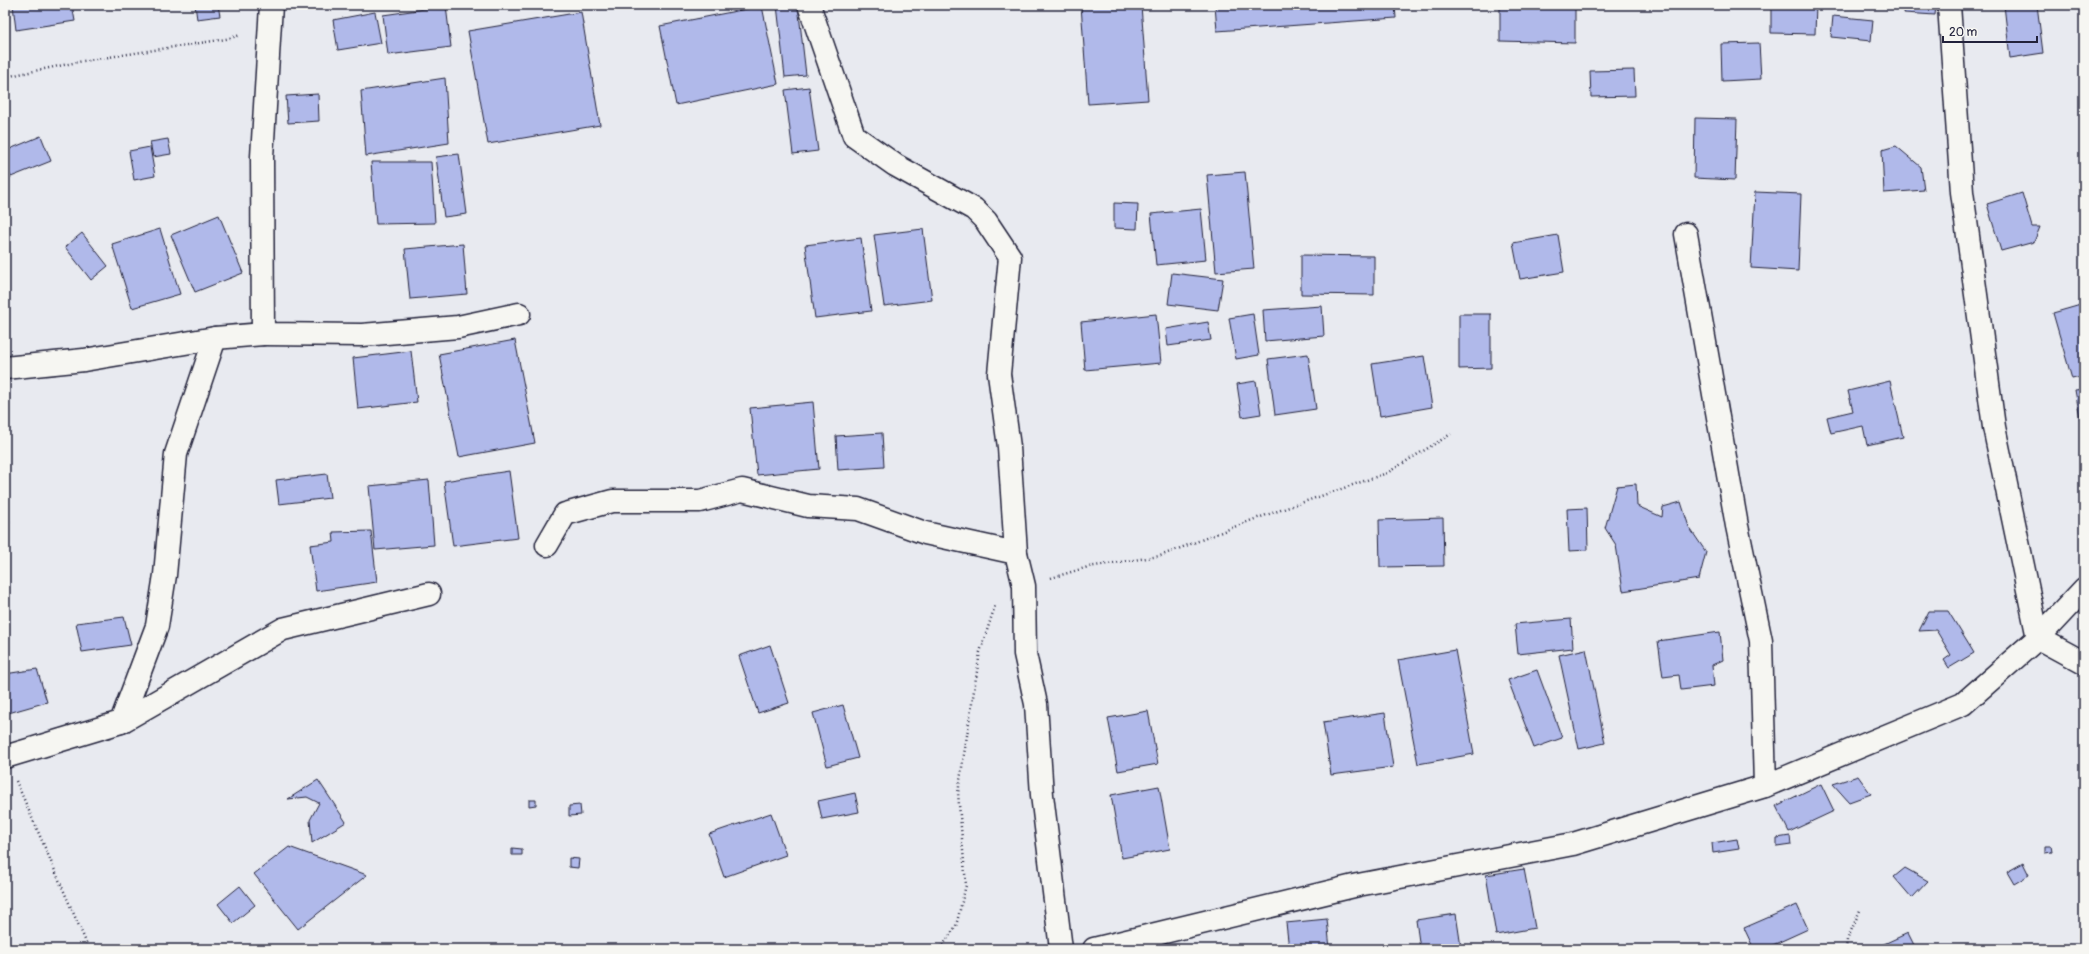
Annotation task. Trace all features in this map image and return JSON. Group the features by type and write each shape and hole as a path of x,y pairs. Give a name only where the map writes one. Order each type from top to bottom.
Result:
{"street":[{"path":"263,334 262,156 271,27 271,5"},
{"path":"809,5 854,136 895,165 974,209 986,221 1010,257 1000,374 1009,447 1016,553 1024,586 1025,654 1036,704 1042,795 1061,949"},
{"path":"1949,5 1962,192 1992,412 2038,638 2084,663"},
{"path":"1686,234 1737,526 1761,641 1766,786"},
{"path":"5,368 84,360 215,338 263,334 362,335 458,327 519,314"},
{"path":"121,722 157,626 165,575 176,454 215,338"},
{"path":"548,545 564,514 612,501 700,501 742,490 808,506 858,509 925,533 1016,553"},
{"path":"1094,949 1358,885 1573,844 1766,786 1963,704 2038,638 2084,589"},
{"path":"5,757 121,722 283,629 429,594"}],"path":[{"path":"5,77 83,61 226,39 271,27"},
{"path":"936,949 941,948 956,926 966,885 958,792 980,652 995,606 1024,586 1088,566 1160,556 1252,520 1387,473 1451,434"},
{"path":"5,757 89,949"},
{"path":"1846,949 1847,940 1861,908"}],"building":[{"path":"13,5 72,5 75,21 16,30"},
{"path":"195,5 218,5 220,16 197,19"},
{"path":"777,5 798,5 806,75 785,77"},
{"path":"1081,5 1141,5 1148,100 1088,104"},
{"path":"1215,5 1395,5 1396,18 1217,31"},
{"path":"1500,5 1575,5 1575,43 1500,41"},
{"path":"1688,5 1737,5 1689,7"},
{"path":"1771,5 1816,5 1815,34 1771,33"},
{"path":"1905,5 1936,5 1935,15 1904,13"},
{"path":"2004,5 2037,5 2043,53 2010,58"},
{"path":"446,6 451,47 388,55 383,15"},
{"path":"762,6 778,84 676,105 660,26"},
{"path":"375,12 381,43 338,50 333,20"},
{"path":"581,12 600,125 488,144 468,31"},
{"path":"1833,16 1873,20 1871,41 1831,37"},
{"path":"1759,43 1761,79 1722,81 1721,44"},
{"path":"1634,70 1635,96 1591,97 1590,71"},
{"path":"445,78 449,143 366,156 361,91"},
{"path":"809,87 818,151 793,154 785,90"},
{"path":"318,94 319,121 288,123 286,96"},
{"path":"1695,118 1737,119 1735,180 1694,178"},
{"path":"41,136 51,161 11,177 5,163 5,151"},
{"path":"168,139 171,154 153,157 150,142"},
{"path":"1896,146 1921,167 1924,190 1884,193 1882,150"},
{"path":"150,147 155,176 134,180 129,151"},
{"path":"459,154 467,214 444,217 436,157"},
{"path":"371,162 431,162 435,223 376,224"},
{"path":"1245,172 1254,269 1216,272 1207,175"},
{"path":"1755,192 1801,194 1798,271 1751,268"},
{"path":"2022,193 2032,227 2040,227 2034,242 2001,251 1987,204"},
{"path":"1114,203 1138,204 1137,229 1114,228"},
{"path":"1201,209 1206,260 1156,265 1151,214"},
{"path":"219,215 243,273 195,292 171,235"},
{"path":"160,229 180,294 132,308 112,244"},
{"path":"923,229 932,300 884,306 874,235"},
{"path":"82,233 108,266 91,280 65,247"},
{"path":"1558,235 1564,272 1520,279 1513,243"},
{"path":"861,238 871,311 815,318 805,245"},
{"path":"463,244 467,294 410,299 405,249"},
{"path":"1301,255 1374,256 1374,295 1301,294"},
{"path":"1172,273 1223,279 1218,310 1168,304"},
{"path":"2084,304 2084,376 2072,379 2053,313"},
{"path":"1322,306 1324,336 1265,341 1263,310"},
{"path":"1156,314 1161,363 1085,370 1081,322"},
{"path":"1253,314 1259,355 1236,359 1229,318"},
{"path":"1459,314 1491,314 1491,368 1459,369"},
{"path":"1208,322 1211,340 1168,346 1166,329"},
{"path":"515,340 535,443 459,457 439,354"},
{"path":"411,351 417,402 358,409 353,358"},
{"path":"1308,354 1316,409 1275,415 1268,359"},
{"path":"1424,356 1432,407 1380,416 1372,364"},
{"path":"1256,381 1261,414 1242,417 1237,384"},
{"path":"1890,381 1903,437 1867,445 1863,426 1831,433 1827,417 1853,411 1848,391"},
{"path":"2084,389 2084,422 2081,423 2075,390"},
{"path":"813,402 819,469 757,475 750,408"},
{"path":"882,433 884,467 838,470 836,436"},
{"path":"509,471 518,538 453,546 444,481"},
{"path":"327,474 330,498 279,504 276,480"},
{"path":"429,480 434,545 375,550 369,486"},
{"path":"1636,484 1637,506 1662,517 1663,507 1681,502 1689,527 1706,552 1699,579 1623,591 1616,545 1605,528 1617,486"},
{"path":"5,503 10,523 5,524"},
{"path":"1587,508 1588,550 1569,551 1567,509"},
{"path":"1443,518 1444,566 1380,567 1379,520"},
{"path":"371,531 377,582 316,591 310,545 334,542 333,532"},
{"path":"1929,611 1948,611 1974,653 1949,668 1944,660 1951,655 1936,630 1919,631"},
{"path":"124,617 131,645 82,652 76,623"},
{"path":"1571,619 1573,648 1518,654 1515,624"},
{"path":"1720,632 1723,660 1712,665 1714,686 1681,690 1679,675 1663,677 1658,641"},
{"path":"770,645 789,703 758,713 739,656"},
{"path":"1586,649 1605,743 1579,749 1559,655"},
{"path":"1455,650 1474,754 1418,764 1398,660"},
{"path":"37,669 47,702 5,714 5,674"},
{"path":"1537,670 1562,738 1534,748 1508,680"},
{"path":"843,705 858,758 827,766 813,713"},
{"path":"1148,711 1158,764 1118,771 1108,718"},
{"path":"1385,713 1393,767 1331,775 1323,722"},
{"path":"1858,776 1871,794 1849,802 1833,784"},
{"path":"318,780 346,822 312,843 310,820 319,803 307,797 288,799"},
{"path":"1821,784 1834,811 1789,832 1776,806"},
{"path":"1159,786 1170,849 1122,858 1111,795"},
{"path":"855,793 859,812 822,819 818,801"},
{"path":"529,800 536,800 536,805 529,806"},
{"path":"580,805 581,815 569,816 569,806"},
{"path":"771,813 786,855 724,877 709,834"},
{"path":"1790,836 1791,845 1777,847 1777,838"},
{"path":"1737,839 1739,849 1713,853 1712,843"},
{"path":"2045,846 2051,846 2052,852 2045,853"},
{"path":"289,847 367,875 298,929 254,874"},
{"path":"512,848 522,849 522,855 512,855"},
{"path":"569,858 579,859 578,868 569,867"},
{"path":"2023,863 2029,875 2014,884 2007,872"},
{"path":"1905,868 1928,881 1912,898 1894,877"},
{"path":"1524,869 1535,928 1496,935 1486,875"},
{"path":"240,886 255,905 233,923 218,904"},
{"path":"1797,905 1808,929 1764,949 1754,949 1744,928"},
{"path":"1456,914 1461,947 1420,949 1416,920"},
{"path":"1327,919 1330,949 1289,949 1286,923"},
{"path":"1908,933 1916,949 1873,949"}]}
